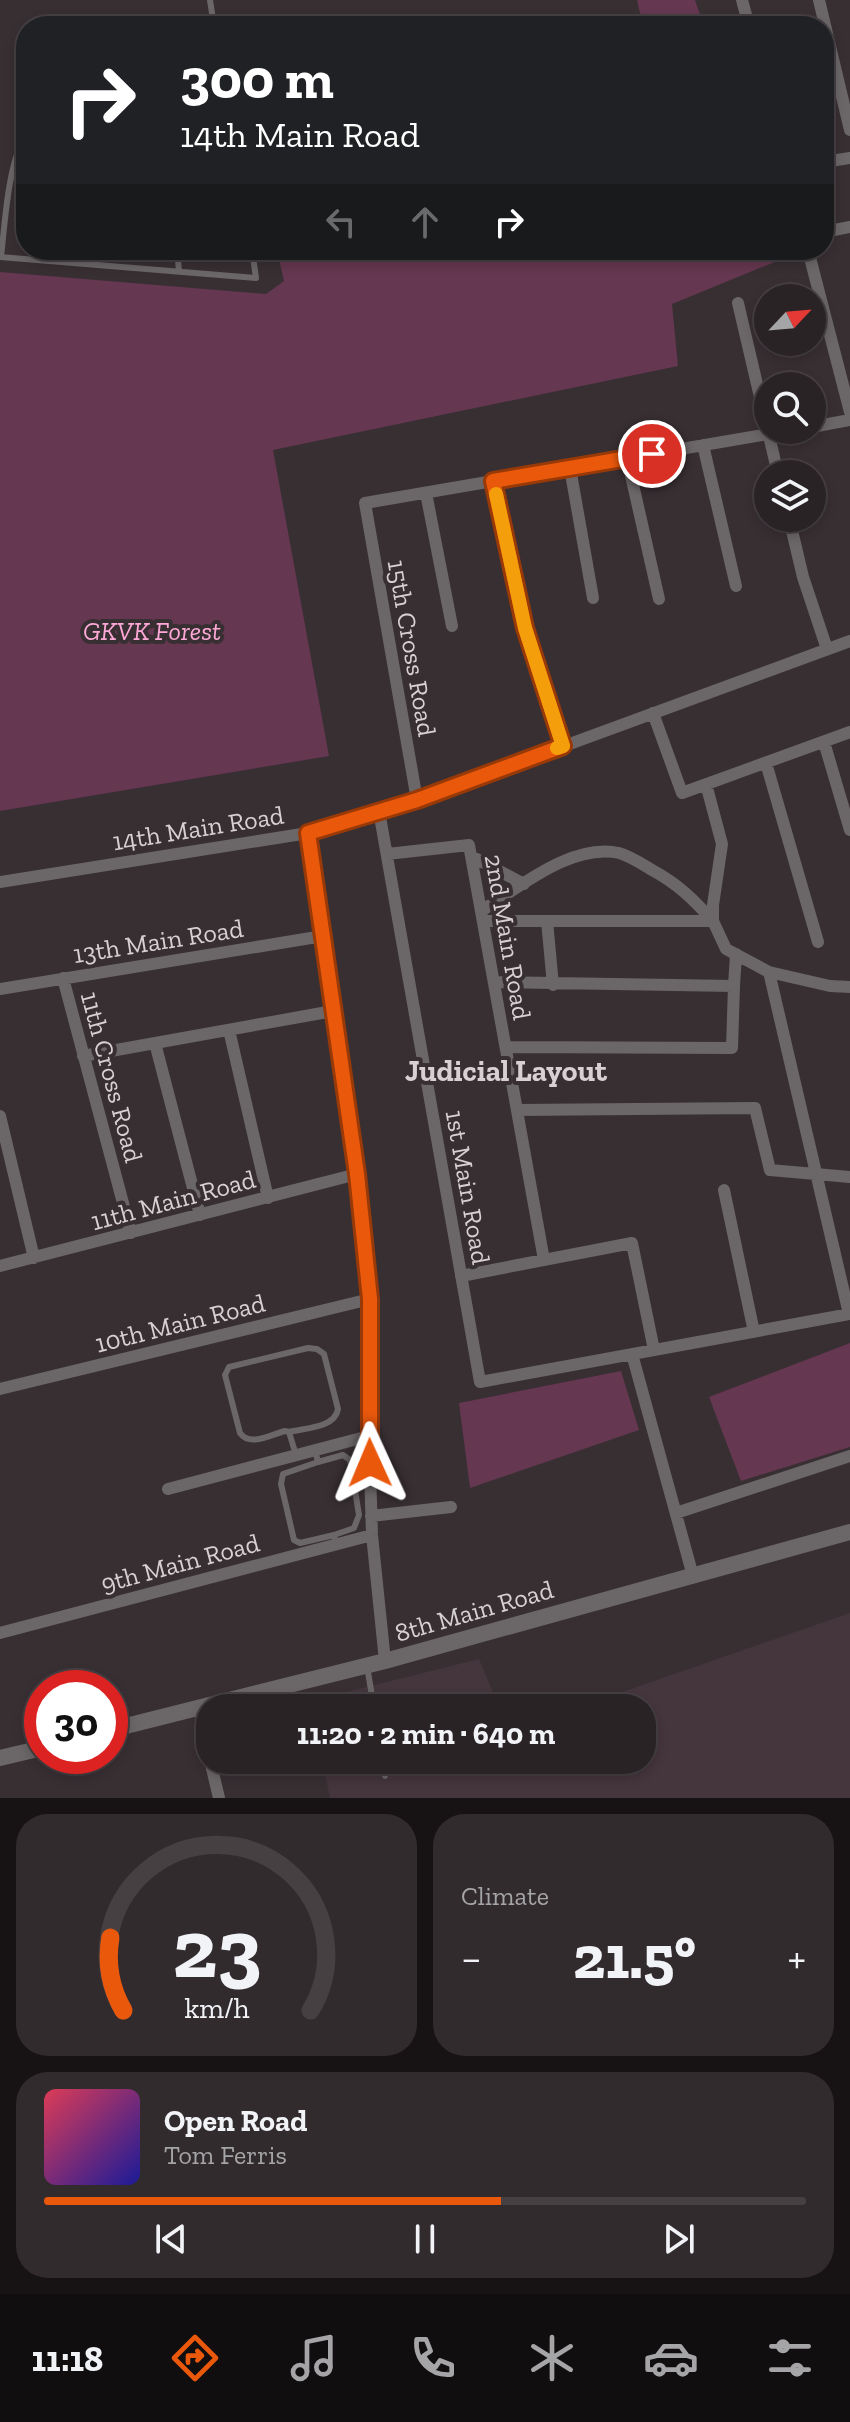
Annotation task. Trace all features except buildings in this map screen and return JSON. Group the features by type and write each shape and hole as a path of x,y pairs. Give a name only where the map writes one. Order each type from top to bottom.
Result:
{"street":[{"path":"834,63 850,130"},
{"path":"811,260 850,412"},
{"path":"738,303 754,373"},
{"path":"826,424 850,420"},
{"path":"452,626 426,493 754,436"},
{"path":"703,445 736,586"},
{"path":"627,458 659,599"},
{"path":"570,468 593,598"},
{"path":"493,481 525,628 563,746"},
{"name":"15th Cross Road","path":"417,800 365,503 426,493"},
{"path":"792,532 803,577 827,649"},
{"name":"14th Main Road","path":"0,882 308,833 417,800 850,641"},
{"path":"653,713 682,793 850,732"},
{"path":"824,742 850,830"},
{"path":"766,763 818,942"},
{"path":"706,784 722,844 713,921"},
{"name":"1st Main Road","path":"379,811 480,1382 632,1354"},
{"path":"308,833 357,1174 370,1299 371,1516 385,1661"},
{"name":"2nd Main Road","path":"387,854 469,845 544,1260"},
{"path":"482,916 524,884 562,861 593,851 621,853 690,895 713,921 726,949 769,972 830,986 850,987"},
{"path":"471,856 524,884"},
{"path":"482,916 547,921 713,921"},
{"path":"547,921 553,985"},
{"name":"13th Main Road","path":"0,989 323,936"},
{"path":"506,1047 732,1048 736,954"},
{"path":"693,1576 632,1354 849,1314 769,972"},
{"name":"11th Cross Road","path":"63,978 131,1233"},
{"path":"494,982 734,986"},
{"path":"83,1056 333,1011"},
{"path":"229,1030 268,1198"},
{"path":"155,1043 200,1215"},
{"path":"517,1110 755,1108 770,1170 850,1177"},
{"path":"0,1116 34,1258"},
{"name":"11th Main Road","path":"0,1266 357,1174"},
{"path":"724,1190 754,1332"},
{"path":"461,1276 632,1243 654,1350"},
{"name":"10th Main Road","path":"0,1389 370,1299"},
{"path":"168,1489 296,1455 316,1456 369,1436"},
{"path":"676,1513 850,1456"},
{"path":"371,1516 451,1507"},
{"name":"8th Main Road","path":"255,1694 367,1666 850,1532"},
{"name":"9th Main Road","path":"0,1633 335,1540 372,1535"},
{"name":"8th Main Road","path":"128,1726 196,1709"},
{"path":"0,1758 24,1752"},
{"path":"213,1774 219,1798"}],"lane":[{"path":"1,257 16,162"},
{"path":"39,260 256,278 253,260"},
{"path":"178,260 179,271"},
{"path":"308,1348 324,1354 338,1409 337,1416 331,1422 289,1432 251,1441 243,1438 225,1375 229,1367 308,1348"},
{"path":"289,1432 296,1455"},
{"path":"343,1455 350,1460 359,1518 354,1528 335,1540 297,1542 293,1537 281,1484 283,1474 316,1456 343,1455"},
{"path":"367,1666 372,1694"}],"shaded area":[{"path":"850,1613 850,1798 330,1798 325,1774 656,1774 656,1694 616,1694"},
{"path":"479,1659 494,1694 338,1694"}],"green space":[{"path":"637,0 695,0 701,16 641,16"},
{"name":"GKVK Forest","path":"279,260 780,260 672,304 678,366 273,450 329,756 0,811 0,272 266,294 284,281"},
{"path":"850,1343 850,1447 741,1481 709,1397"},
{"path":"621,1371 639,1430 470,1488 459,1403"}],"slow traffic":[{"path":"496,494 525,628 563,746 557,748"}],"district":[{"name":"Judicial Layout","path":"506,1071"}],"route":[{"path":"370,1463 370,1299 357,1174 308,833 417,800 563,746 525,628 493,481 652,454"}]}
